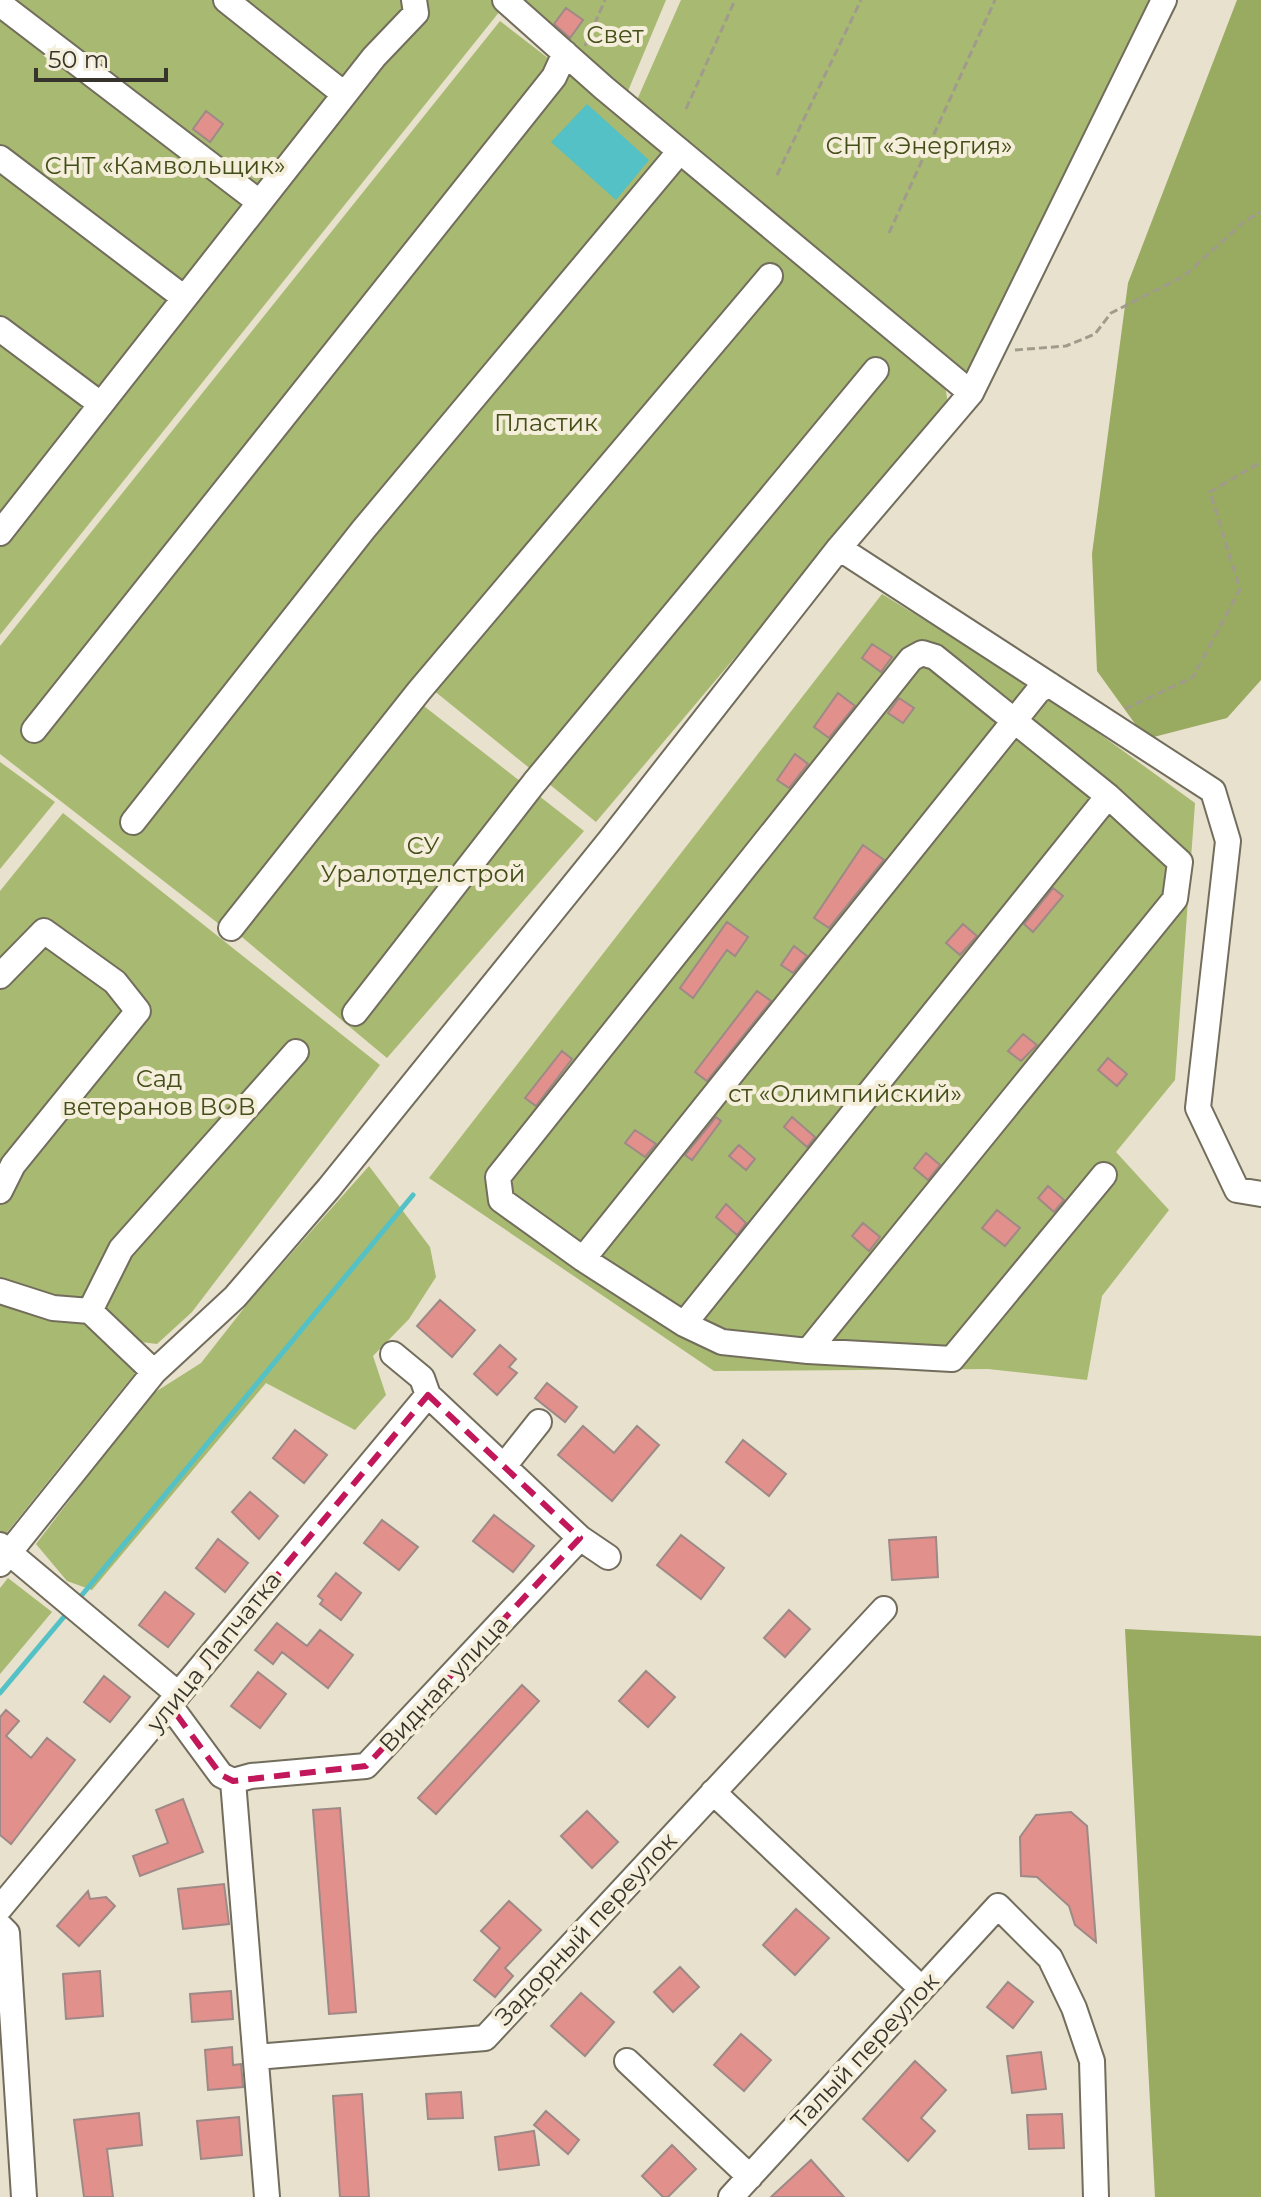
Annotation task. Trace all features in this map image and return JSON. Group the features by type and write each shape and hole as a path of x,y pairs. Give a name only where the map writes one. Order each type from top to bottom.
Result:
{"street":[{"path":"226,0 344,94"},
{"path":"3,523 344,94 416,13 414,0"},
{"path":"505,0 680,151 971,393"},
{"path":"267,2197 233,1781 221,1775 174,1700 3,1553 154,1372 235,1297 329,1188 610,840 839,548 971,393 1164,0"},
{"path":"0,4 259,202"},
{"path":"34,730 571,59"},
{"path":"133,822 363,530 680,151"},
{"path":"0,158 183,297"},
{"path":"231,928 419,691 770,276"},
{"path":"0,329 99,403"},
{"path":"355,1013 534,783 876,370"},
{"path":"839,548 1044,687 1104,720 1213,791 1228,841 1198,1108 1237,1190 1261,1194"},
{"path":"808,1351 1175,899 1180,862 1108,796 935,657 922,653 911,659 891,683 498,1177 501,1200 583,1259 684,1324 722,1342 808,1351 952,1359 1104,1175"},
{"path":"583,1259 1044,687"},
{"path":"684,1324 1108,796"},
{"path":"0,976 44,931 115,982 138,1011 13,1165 0,1191"},
{"path":"90,1311 121,1249 296,1052"},
{"path":"0,1291 53,1308 90,1311 154,1372"},
{"path":"393,1354 422,1378 428,1395 580,1538 608,1557"},
{"name":"улица Лапчатка","path":"0,1908 428,1395"},
{"path":"504,1466 539,1422"},
{"name":"Видная улица","path":"233,1781 366,1766 580,1538"},
{"name":"Задорный переулок","path":"256,2057 485,2038 884,1609"},
{"path":"713,1792 922,1989"},
{"name":"Талый переулок","path":"731,2197 998,1906 1050,1958 1079,2021 1092,2061 1096,2197"},
{"path":"0,1926 7,1933 24,2197"},
{"path":"627,2061 750,2177"}],"path":[{"path":"571,59 605,0"},
{"path":"686,109 735,0"},
{"path":"777,175 861,0"},
{"path":"889,233 995,0"},
{"path":"992,352 1066,346 1095,334 1111,313 1184,276 1246,220 1261,212"},
{"path":"1104,720 1193,677 1240,589 1210,492 1261,462"}],"highlighted area":[{"path":"428,1395 580,1538 366,1766 233,1781 221,1775 171,1707 178,1694"}],"green space":[{"name":"СНТ «Камвольщик»","path":"0,0 496,0 504,6 0,635"},
{"name":"Свет","path":"519,0 666,0 628,91"},
{"name":"СНТ «Энергия»","path":"681,0 1150,0 978,373 963,375 637,100"},
{"path":"1237,0 1261,0 1261,680 1227,718 1146,739 1097,671 1092,554 1128,283"},
{"name":"Пластик","path":"500,21 627,119 944,378 948,405 596,822 422,681 219,924 0,754 0,646"},
{"name":"ст «Олимпийский»","path":"882,594 1039,690 1195,803 1175,1080 1116,1152 1169,1210 1102,1296 1087,1380 988,1369 714,1371 429,1178"},
{"name":"СУ Уралотделстрой","path":"420,703 584,831 387,1058 231,928"},
{"path":"0,762 55,802 0,869"},
{"name":"Сад ветеранов ВОВ","path":"63,813 380,1065 192,1312 157,1344 141,1342 108,1311 57,1299 0,1277 0,891"},
{"path":"369,1166 430,1247 436,1277 409,1319 373,1356 386,1395 355,1430 266,1383 92,1590 67,1581 36,1544 149,1396 201,1363 252,1298"},
{"path":"0,1301 91,1323 140,1367 0,1541"},
{"path":"8,1578 52,1612 0,1674 0,1588"},
{"path":"1125,1629 1261,1636 1261,2197 1155,2197"}],"water":[{"path":"587,104 649,160 616,200 551,142"}],"building":[{"path":"566,8 583,20 570,38 554,24"},
{"path":"206,111 223,124 210,142 193,129"},
{"path":"872,644 892,657 881,672 862,658"},
{"path":"838,693 855,706 829,738 814,727"},
{"path":"899,698 914,708 903,723 888,713"},
{"path":"795,754 808,764 789,788 777,780"},
{"path":"863,845 884,860 829,928 814,918"},
{"path":"1053,888 1063,896 1033,932 1024,924"},
{"path":"727,922 748,937 735,956 727,950 693,998 680,988"},
{"path":"963,924 977,936 960,955 946,943"},
{"path":"794,946 807,956 793,973 781,965"},
{"path":"757,991 771,1001 707,1081 695,1072"},
{"path":"1023,1034 1037,1045 1021,1061 1008,1051"},
{"path":"562,1051 572,1059 536,1106 525,1098"},
{"path":"1108,1058 1127,1074 1117,1086 1098,1070"},
{"path":"716,1117 721,1121 692,1160 685,1155"},
{"path":"792,1117 815,1137 807,1147 784,1127"},
{"path":"635,1130 656,1144 645,1157 625,1143"},
{"path":"739,1145 755,1159 746,1170 729,1156"},
{"path":"926,1153 940,1165 928,1180 914,1168"},
{"path":"1048,1186 1064,1200 1054,1212 1038,1198"},
{"path":"726,1204 746,1223 737,1235 716,1217"},
{"path":"997,1210 1020,1228 1005,1246 982,1228"},
{"path":"863,1223 880,1237 869,1251 852,1236"},
{"path":"440,1300 475,1330 452,1357 417,1326"},
{"path":"500,1345 516,1359 509,1367 517,1373 497,1395 474,1374"},
{"path":"547,1383 577,1407 565,1422 535,1398"},
{"path":"583,1426 614,1453 637,1426 659,1445 612,1501 558,1455"},
{"path":"295,1430 327,1455 304,1483 273,1458"},
{"path":"743,1440 786,1474 769,1496 726,1462"},
{"path":"250,1492 278,1516 259,1539 232,1512"},
{"path":"494,1515 534,1546 513,1572 473,1541"},
{"path":"382,1520 418,1547 399,1570 364,1543"},
{"path":"681,1535 724,1568 701,1599 657,1565"},
{"path":"936,1537 938,1577 892,1580 889,1540"},
{"path":"218,1539 248,1563 225,1592 196,1568"},
{"path":"336,1573 361,1593 341,1620 320,1604 323,1600 318,1596"},
{"path":"165,1592 194,1614 168,1647 139,1625"},
{"path":"789,1610 810,1629 785,1657 764,1638"},
{"path":"277,1623 307,1646 320,1630 353,1655 328,1688 282,1652 273,1664 255,1650"},
{"path":"646,1671 675,1697 648,1727 619,1701"},
{"path":"258,1672 286,1694 260,1728 231,1706"},
{"path":"104,1676 130,1697 110,1722 84,1702"},
{"path":"522,1685 539,1701 436,1814 418,1798"},
{"path":"6,1710 19,1721 6,1736 31,1758 47,1738 75,1760 11,1844 0,1835 0,1717"},
{"path":"183,1799 203,1852 140,1876 133,1856 168,1843 156,1810"},
{"path":"340,1808 356,2012 329,2014 313,1810"},
{"path":"587,1811 618,1842 592,1868 561,1836"},
{"path":"1071,1812 1087,1826 1096,1942 1075,1925 1069,1906 1037,1877 1021,1876 1020,1837 1036,1815"},
{"path":"224,1884 229,1924 183,1929 178,1889"},
{"path":"88,1891 90,1899 106,1897 115,1906 79,1946 57,1926"},
{"path":"509,1901 541,1930 505,1968 513,1976 495,1997 474,1980 500,1948 481,1931"},
{"path":"796,1909 829,1938 795,1975 763,1945"},
{"path":"680,1967 699,1987 673,2012 654,1992"},
{"path":"100,1971 103,2016 66,2019 63,1974"},
{"path":"1008,1982 1033,2002 1013,2028 987,2007"},
{"path":"231,1991 233,2019 192,2022 190,1994"},
{"path":"581,1993 614,2022 585,2056 551,2026"},
{"path":"741,2034 771,2060 744,2091 714,2065"},
{"path":"232,2047 233,2065 241,2064 243,2087 208,2090 205,2050"},
{"path":"1041,2052 1046,2089 1012,2093 1007,2056"},
{"path":"915,2061 946,2090 921,2118 935,2131 908,2161 863,2119"},
{"path":"461,2092 463,2118 428,2119 426,2094"},
{"path":"362,2094 369,2197 340,2197 333,2096"},
{"path":"546,2111 579,2140 568,2154 534,2125"},
{"path":"139,2113 142,2145 107,2149 113,2197 84,2197 74,2120"},
{"path":"1062,2114 1064,2148 1029,2149 1027,2115"},
{"path":"239,2117 242,2155 201,2159 197,2121"},
{"path":"534,2131 539,2165 499,2170 495,2137"},
{"path":"672,2145 696,2169 668,2197 663,2197 642,2176"},
{"path":"811,2160 844,2197 771,2197"}],"waterway":[{"path":"77,1601 413,1195"},
{"path":"0,1693 68,1612"}]}
